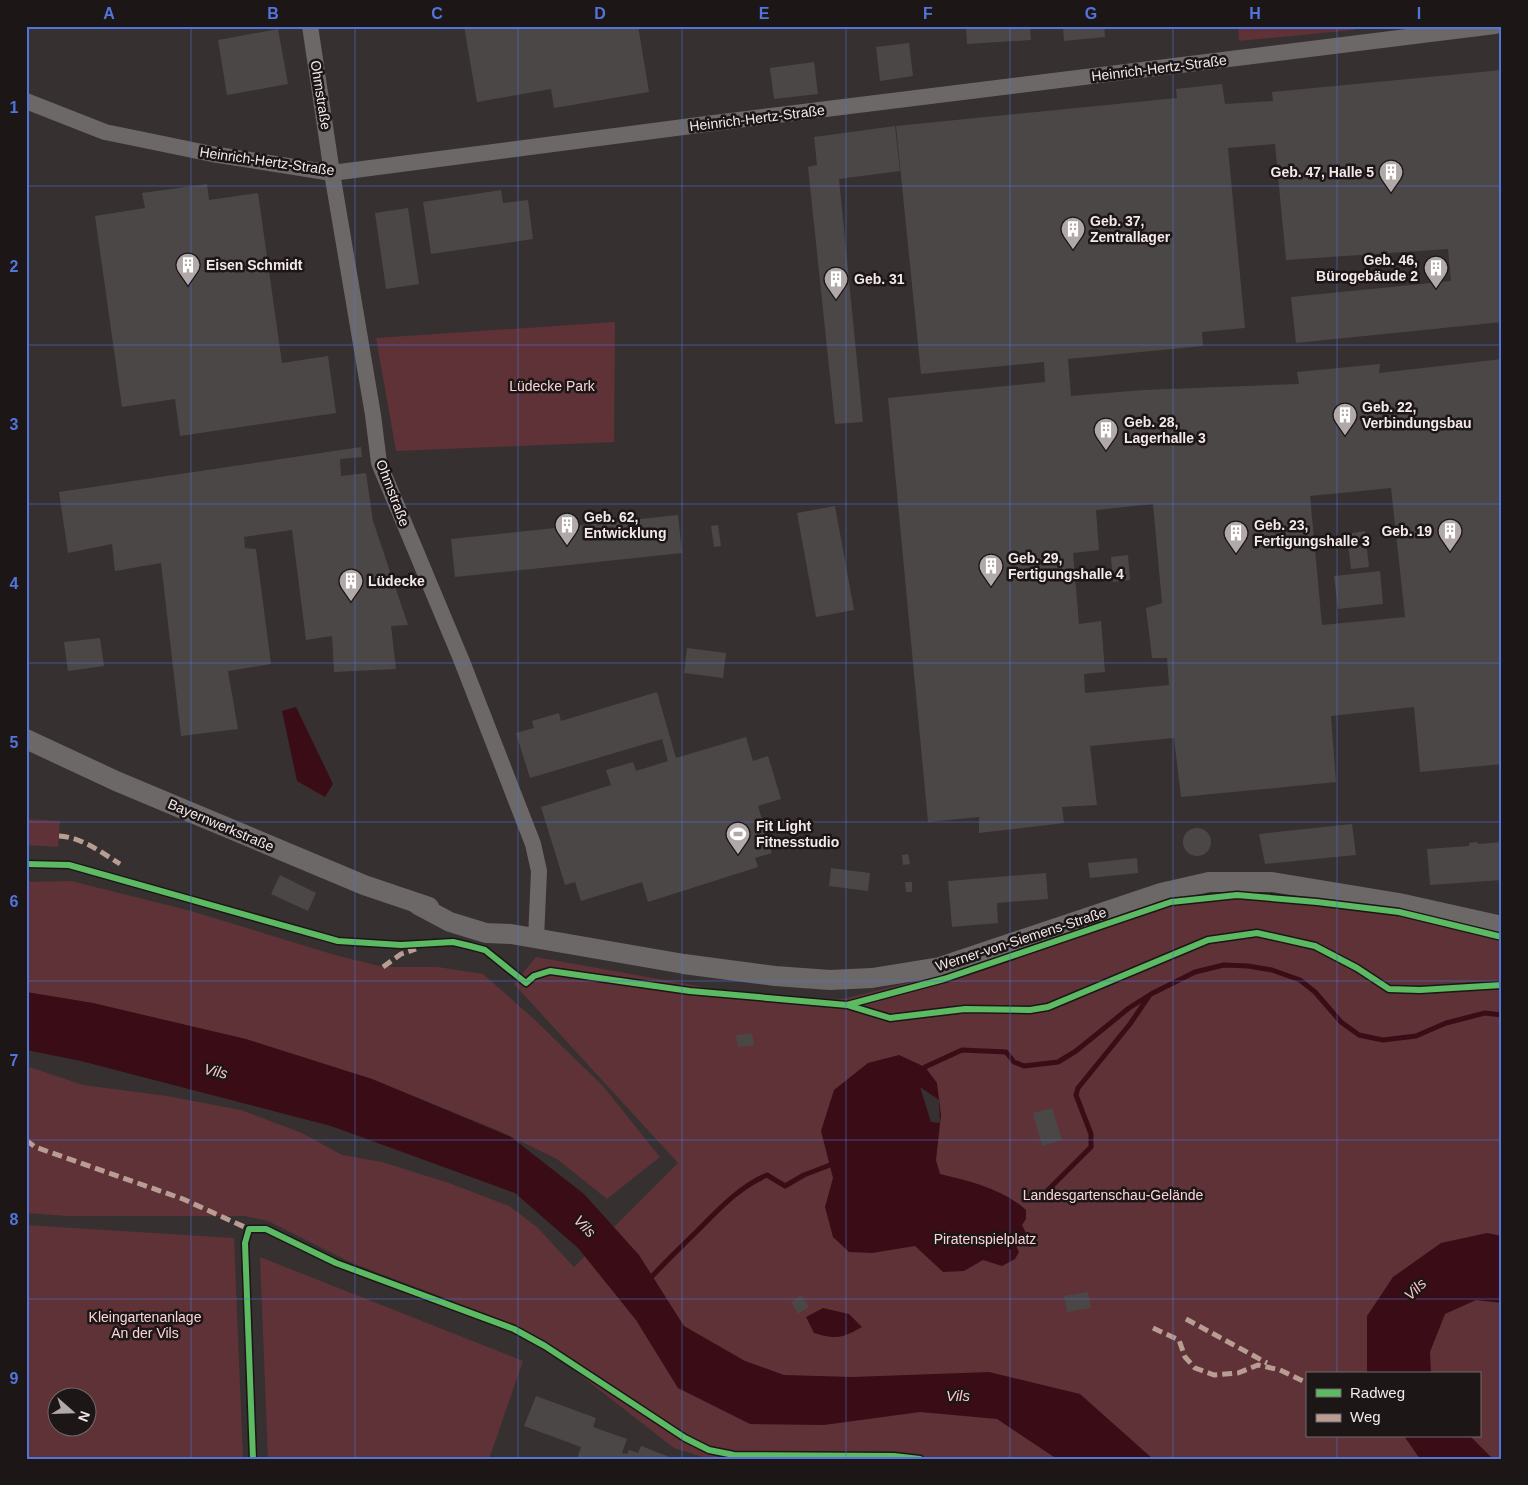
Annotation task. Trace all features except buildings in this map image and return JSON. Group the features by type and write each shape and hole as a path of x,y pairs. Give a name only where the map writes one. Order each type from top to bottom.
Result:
{"street":[{"name":"Ohmstraße","path":"310,26 332,173 373,415 379,463 461,659 534,844 539,871 536,939"},
{"name":"Heinrich-Hertz-Straße","path":"26,102 105,132 212,154 332,173 1496,26"},
{"name":"Bayernwerkstraße","path":"26,739 125,785 364,886 418,905 450,922 486,932 536,939"},
{"name":"Werner-von-Siemens-Straße","path":"536,939 684,964 775,976 830,980 872,978 940,967 1161,893 1209,882 1272,882 1399,903 1502,926"}],"green space":[{"path":"1238,26 1354,26 1354,30 1239,41"},
{"name":"Lüdecke Park","path":"615,322 614,442 396,451 376,338"},
{"path":"26,819 60,821 58,847 26,845"},
{"path":"71,881 191,911 335,955 383,967 438,967 483,974 534,1019 603,1086 660,1157 607,1199 557,1159 497,1130 372,1079 93,1003 26,992 26,882"},
{"name":"Landesgartenschau-Gelände","path":"1238,893 1310,895 1502,934 1502,1459 709,1459 674,1448 516,1325 352,1263 268,1221 245,1216 67,1216 26,1213 26,1066 83,1085 167,1096 241,1110 302,1133 342,1155 382,1162 449,1183 509,1206 537,1227 574,1267 678,1163 514,984 536,957 759,997 843,999 942,974 1167,897"},
{"name":"Kleingartenanlage An der Vils","path":"26,1225 234,1238 243,1459 26,1459"},
{"path":"260,1257 523,1361 489,1459 268,1459"}],"water":[{"path":"296,707 333,784 325,797 297,781 282,711"},
{"name":"Vils","path":"26,992 93,1003 246,1039 372,1079 511,1137 584,1194 639,1255 684,1326 745,1361 784,1375 852,1377 989,1372 1080,1394 1153,1459 1057,1459 997,1419 920,1412 824,1425 750,1424 678,1388 636,1320 578,1248 515,1193 331,1126 81,1061 26,1050"},
{"path":"899,1055 925,1067 937,1083 941,1115 936,1160 940,1174 997,1191 1026,1210 1026,1219 1022,1225 1026,1233 1014,1242 1019,1252 1015,1259 1002,1266 983,1260 964,1271 943,1272 915,1246 872,1253 849,1252 833,1237 825,1207 833,1178 821,1131 834,1090 868,1063"},
{"name":"Vils","path":"1487,1233 1502,1236 1502,1303 1476,1300 1445,1314 1430,1352 1431,1372 1367,1372 1367,1316 1393,1277 1441,1243"},
{"path":"823,1308 849,1314 862,1327 839,1337 828,1337 814,1333 806,1317"},
{"path":"1405,1438 1472,1438 1493,1459 1420,1459"}],"pier":[{"path":"920,1087 939,1100 940,1123 931,1122"}],"waterway":[{"path":"925,1067 962,1050 1006,1052 1014,1062 1024,1066 1058,1062 1076,1051 1129,1008 1151,994 1195,972 1224,965 1272,970 1300,980 1315,992 1341,1022 1359,1035 1383,1040 1416,1036 1446,1023 1485,1013 1502,1015"},
{"path":"1047,1191 1091,1147 1091,1134 1076,1095 1078,1088 1130,1024 1149,996"},
{"path":"648,1281 716,1212 755,1181 767,1175 785,1186 804,1175 830,1165"}],"marked path":[{"path":"59,836 83,842 120,864"},
{"path":"383,967 401,954 416,949"},
{"path":"26,1140 35,1147 183,1199 249,1229"},
{"path":"1186,1319 1267,1363"},
{"path":"1153,1328 1179,1340 1185,1357 1195,1368 1214,1375 1238,1373 1258,1365 1280,1370 1306,1383"}],"cycle path":[{"path":"26,864 69,865 338,941 401,945 453,942 470,946 485,950 526,983 534,976 550,971 690,991 847,1005 890,1018 965,1009 1030,1010 1048,1007 1208,940 1257,933 1315,946 1357,968 1389,989 1420,990 1502,985"},
{"path":"847,1005 944,979 1171,902 1237,895 1399,912 1502,937"},
{"path":"253,1459 245,1243 249,1229 266,1229 336,1263 514,1329 545,1346 685,1438 709,1450 734,1455 894,1456 920,1459"}],"place":[{"name":"Geb. 47, Halle 5","path":"1391,193"},
{"name":"Geb. 37, Zentrallager","path":"1073,250"},
{"name":"Eisen Schmidt","path":"188,286"},
{"name":"Geb. 46, Bürogebäude 2","path":"1436,289"},
{"name":"Geb. 31","path":"836,300"},
{"name":"Geb. 22, Verbindungsbau","path":"1345,436"},
{"name":"Geb. 28, Lagerhalle 3","path":"1106,451"},
{"name":"Geb. 62, Entwicklung","path":"567,546"},
{"name":"Geb. 19","path":"1450,552"},
{"name":"Geb. 23, Fertigungshalle 3","path":"1236,554"},
{"name":"Geb. 29, Fertigungshalle 4","path":"991,587"},
{"name":"Lüdecke","path":"351,602"},
{"name":"Fit Light Fitnesstudio","path":"738,855"}],"park label":[{"name":"Piratenspielplatz","path":"985,1239"}]}
